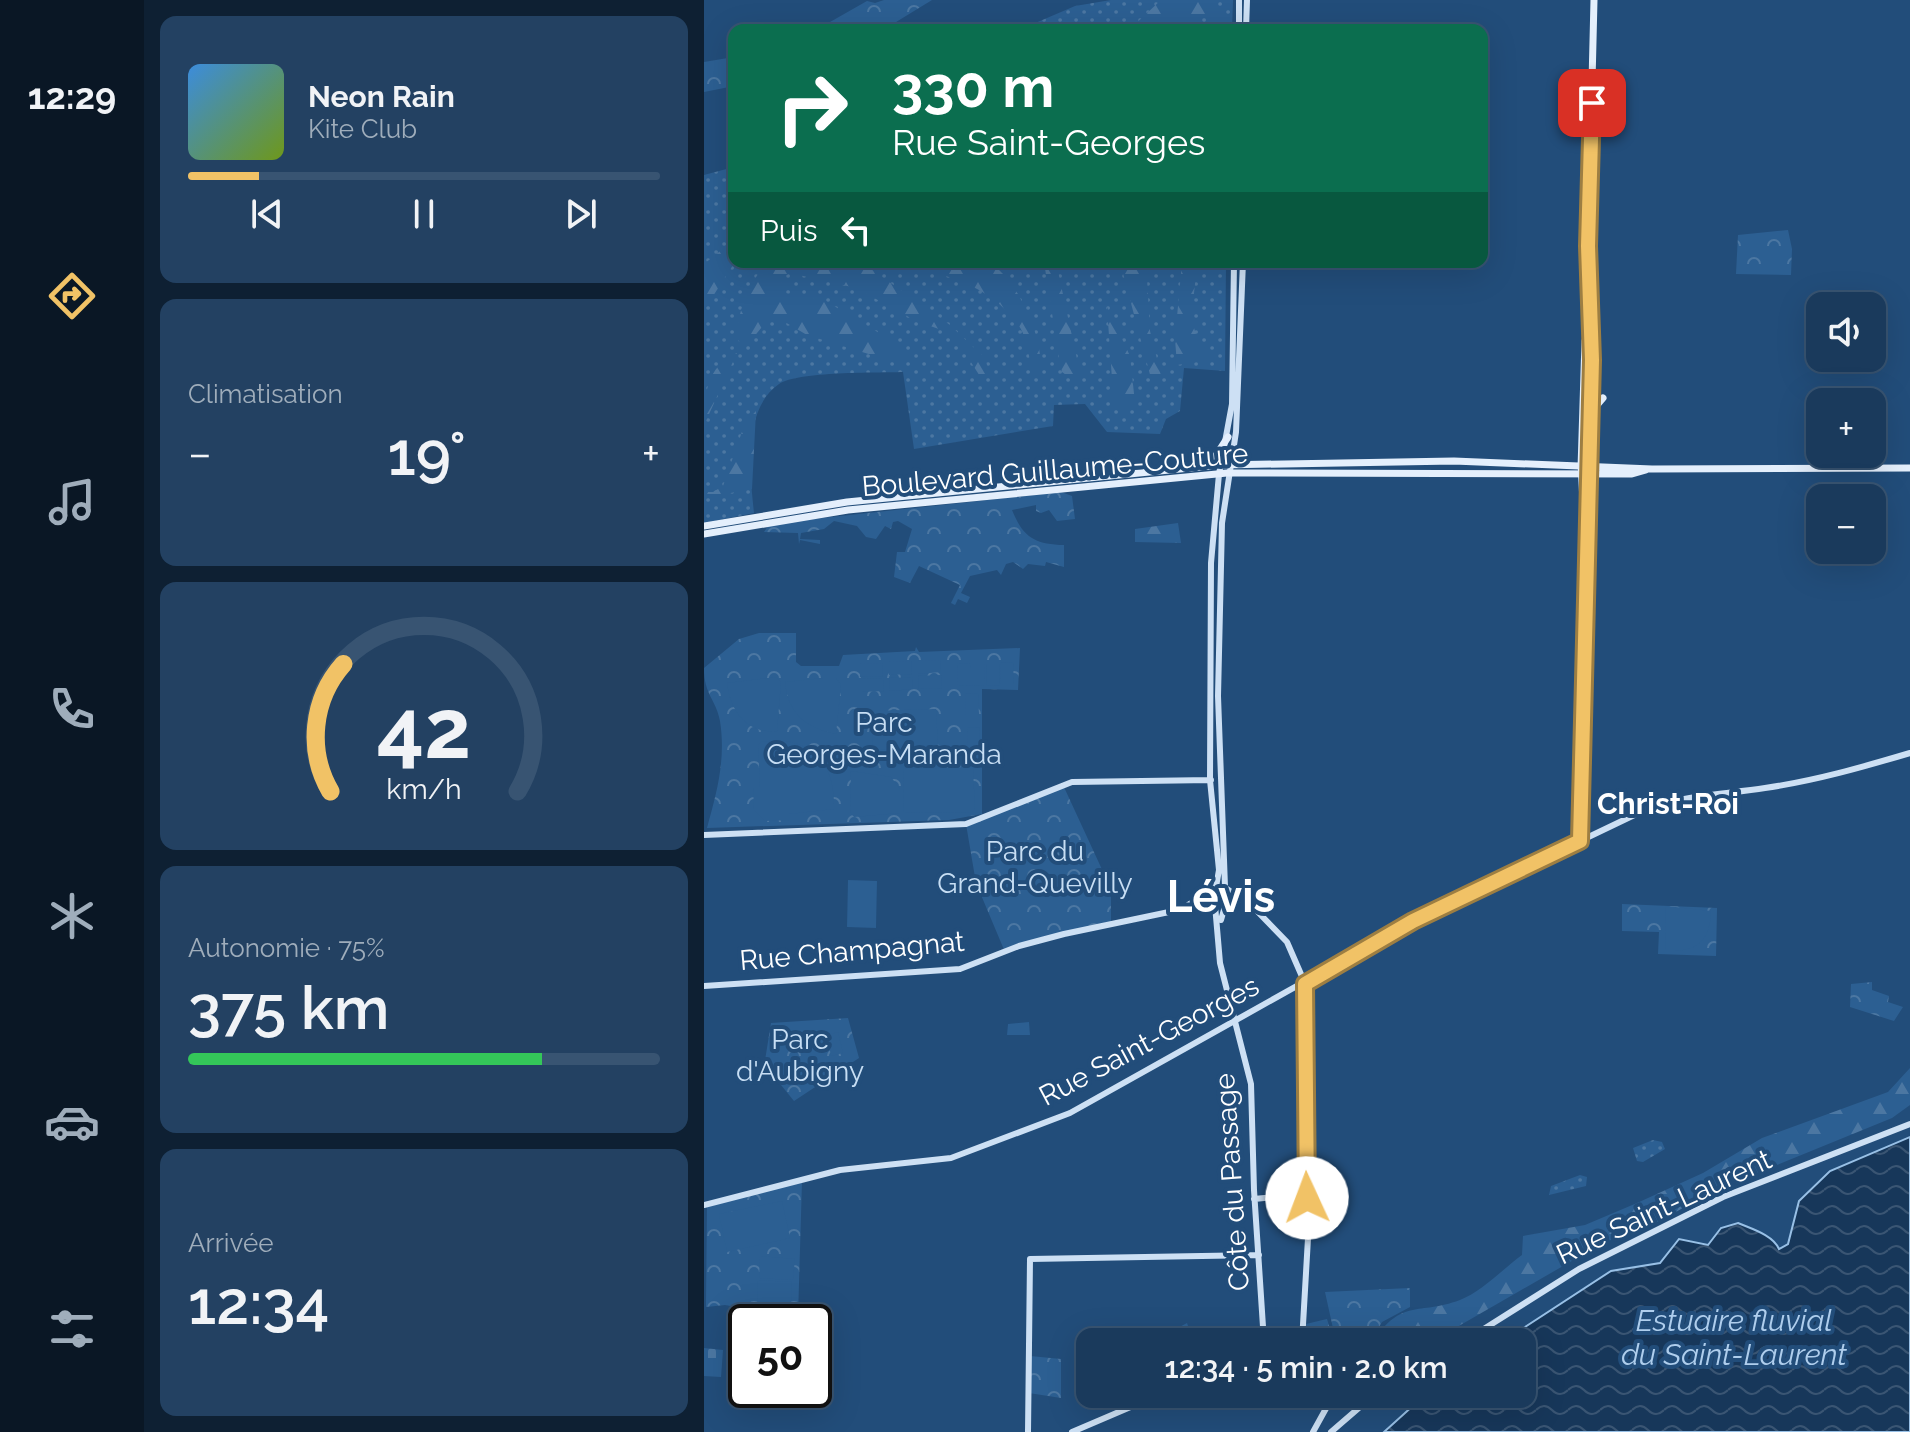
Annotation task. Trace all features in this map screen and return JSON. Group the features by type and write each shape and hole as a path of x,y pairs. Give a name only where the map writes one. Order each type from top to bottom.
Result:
{"main road":[{"path":"1586,469 1591,413 1589,335 1594,0"},
{"path":"1586,469 1585,341 1589,335"},
{"path":"1591,413 1603,398"},
{"path":"1181,467 1211,460 1228,437"},
{"name":"Boulevard Guillaume-Couture","path":"704,534 848,510 1224,469 1454,461 1586,469 1910,468"},
{"name":"Boulevard Guillaume-Couture","path":"704,526 847,502 1181,467 1224,469"}],"street":[{"path":"1239,0 1239,24"},
{"path":"1246,24 1247,0"},
{"path":"1224,976 1213,904 1219,870 1210,780 1211,563 1228,437 1234,268"},
{"path":"1224,976 1221,927 1225,906 1230,902 1218,780 1222,523 1224,469 1236,432 1241,374 1243,268"},
{"path":"1580,841 1585,531 1581,514 1586,469"},
{"name":"Rue Saint-Georges","path":"704,1205 840,1170 936,1161 964,1154 1078,1109 1233,1019 1305,984 1413,921 1674,799 1767,788 1845,772 1910,753"},
{"path":"704,835 966,824 1072,782 1218,780"},
{"path":"1214,890 1228,890 1254,908 1287,942 1305,984 1306,1194 1309,1221 1303,1328"},
{"name":"Rue Champagnat","path":"1188,905 1214,890"},
{"name":"Rue Champagnat","path":"704,986 960,969 1019,946 1188,905 1225,906"},
{"name":"Côte du Passage","path":"1224,976 1251,1084 1254,1199 1263,1328"},
{"name":"Rue Saint-Laurent","path":"1485,1328 1579,1269 1723,1197 1910,1124"},
{"path":"1254,1199 1306,1194"},
{"path":"1028,1432 1030,1259 1259,1255"},
{"path":"1072,1432 1128,1408"},
{"path":"1313,1432 1329,1408"},
{"path":"1331,1432 1359,1408"}],"green space":[{"path":"884,0 932,0 893,24 827,24 867,1 875,3"},
{"path":"1111,0 1233,0 1232,24 1033,24 1075,6"},
{"path":"1161,0 1215,0 1225,24 1209,24 1204,16 1198,18 1196,24 1135,24"},
{"path":"728,58 728,87 704,92 704,62"},
{"path":"728,169 728,268 1226,268 1225,371 1184,368 1180,411 1166,419 1160,434 1107,432 1085,404 1054,405 1053,426 914,449 903,372 820,375 789,380 767,395 754,426 750,462 754,513 704,523 704,175"},
{"path":"1788,230 1792,249 1791,275 1736,274 1738,235"},
{"path":"728,245 728,268 731,268 704,310 704,264"},
{"path":"763,268 869,268 950,325 984,357 990,373 983,381 953,334 916,321 856,288 790,273 781,278 784,293 824,300 906,349 901,364 807,335 778,318 766,322 748,344 741,344 736,337 742,306"},
{"path":"919,268 996,268 1010,282 1035,333 1040,366 1037,378 1023,332 1007,312 980,291"},
{"path":"1045,268 1057,268 1083,387 1062,372"},
{"path":"1122,268 1146,268 1150,331 1161,375 1158,382 1152,382"},
{"path":"1181,268 1196,268 1194,327 1205,349 1217,359 1177,365 1175,339"},
{"path":"1107,307 1130,356 1135,403 1122,413 1114,408"},
{"path":"737,353 704,425 706,393 713,374"},
{"path":"756,411 752,489 704,498 704,492 713,492 723,486 745,423"},
{"path":"1061,492 1072,496 1075,519 1057,521 1049,510 1036,511 1036,505 1012,510 1025,533 1037,541 1064,545 1064,567 1046,562 1045,566 1028,564 1023,569 1013,562 1006,564 1001,575 997,570 970,576 961,593 970,597 967,603 958,599 955,605 951,603 960,585 919,566 910,583 894,577 897,552 905,552 912,529 898,521 893,522 891,529 885,526 876,539 866,537 857,526 834,521 824,529 801,533 800,539 820,540 820,544 800,540 799,544 798,533 764,532 768,526 804,520"},
{"path":"1178,523 1181,543 1135,542 1135,529"},
{"name":"Parc Georges-Maranda","path":"759,633 796,633 796,662 801,666 839,666 843,655 915,651 916,647 919,652 1020,648 1018,690 982,689 982,814 949,820 707,828 717,788 722,735 716,707 706,685 704,668 739,639"},
{"path":"940,660 941,672 918,674 918,661"},
{"path":"911,661 912,674 889,675 889,662"},
{"path":"1013,662 1014,685 1001,685 1000,663"},
{"path":"882,663 883,676 860,677 860,664"},
{"path":"970,663 971,668 971,663 984,663 985,685 958,686 957,664"},
{"path":"986,663 999,663 1000,685 987,686"},
{"path":"941,675 942,688 919,689 918,676"},
{"path":"776,677 781,682 777,731 757,729 736,711 727,683"},
{"path":"912,677 913,689 890,691 889,678"},
{"path":"836,678 841,685 836,734 816,728 800,718 787,693 785,682"},
{"path":"883,678 884,691 861,692 861,679"},
{"path":"978,693 979,716 966,716 965,694"},
{"path":"936,709 938,748 873,750 871,711"},
{"path":"979,727 981,750 968,750 967,728"},
{"path":"777,740 804,746 822,761 831,782 834,809 789,814 789,820 765,821 754,810 753,787 760,787 758,745"},
{"path":"904,769 973,769 975,809 972,812 903,813"},
{"path":"851,771 891,777 900,789 900,813 854,817 850,812"},
{"name":"Parc du Grand-Quevilly","path":"1063,785 1105,876 1111,875 1111,924 1005,952 976,883 966,824"},
{"path":"848,880 877,881 876,928 847,927"},
{"path":"1622,904 1717,908 1716,956 1658,954 1659,932 1622,931"},
{"path":"1666,906 1711,911 1704,938 1685,950 1665,951"},
{"path":"1872,982 1872,990 1889,996 1888,1002 1903,1007 1894,1021 1850,1007 1851,984"},
{"name":"Parc d'Aubigny","path":"848,1018 859,1058 794,1101 781,1085 763,1073 771,1023"},
{"path":"1029,1022 1030,1035 1007,1035 1008,1024"},
{"path":"838,1032 843,1053 831,1056 827,1035"},
{"path":"1910,1068 1910,1105 1892,1118 1711,1192 1660,1221 1603,1243 1455,1328 1383,1328 1403,1313 1445,1305 1476,1292 1522,1255 1523,1236 1585,1225 1703,1173 1762,1138 1888,1092"},
{"path":"1653,1140 1662,1142 1665,1149 1643,1162 1637,1161 1633,1148"},
{"path":"1580,1175 1587,1177 1586,1186 1549,1195 1551,1186"},
{"path":"802,1181 798,1304 706,1307 707,1207"},
{"path":"782,1201 790,1238 727,1252 719,1214"},
{"path":"760,1256 795,1259 793,1280 759,1278"},
{"path":"758,1280 792,1282 791,1303 757,1301"},
{"path":"1410,1288 1410,1307 1382,1322 1378,1328 1333,1328 1325,1292"},
{"path":"1327,1319 1330,1328 1306,1328 1306,1324"},
{"path":"704,1348 723,1350 721,1377 704,1376"},
{"path":"1030,1356 1061,1359 1061,1398 1029,1393"}],"water":[{"name":"Estuaire fluvial du Saint-Laurent","path":"1910,1137 1910,1432 1384,1432 1411,1408 1536,1408 1536,1328 1523,1328 1611,1271 1660,1263 1679,1239 1708,1245 1721,1228 1738,1223 1767,1236 1779,1249 1788,1244 1799,1201 1830,1171"}],"district":[{"name":"Christ-Roi","path":"1668,803"},
{"name":"Lévis","path":"1221,896"}],"route":[{"path":"1307,1198 1308,1029 1305,984 1413,921 1580,841 1585,531 1589,515 1592,360 1588,246 1592,103"}]}
